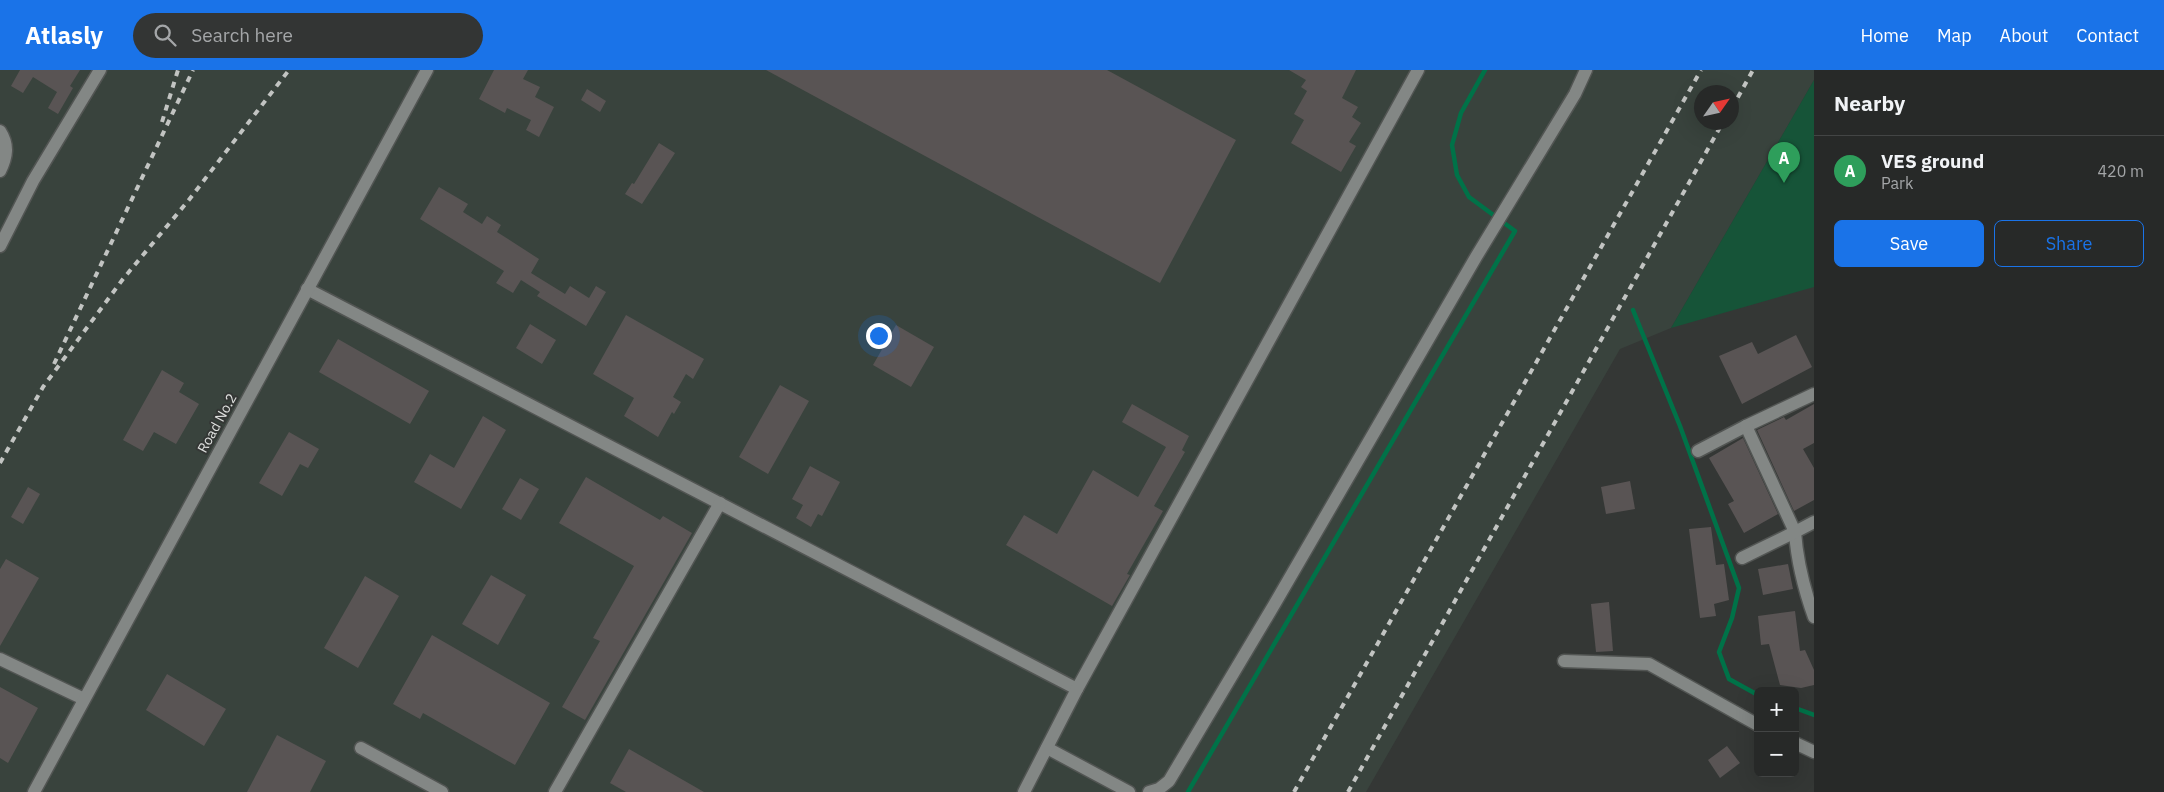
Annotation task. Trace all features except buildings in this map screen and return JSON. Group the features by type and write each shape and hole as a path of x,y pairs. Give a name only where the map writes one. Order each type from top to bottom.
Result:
{"street":[{"path":"0,246 33,182 100,70"},
{"name":"Road No.2","path":"34,792 427,70"},
{"path":"1024,792 1077,689 1418,70"},
{"path":"1149,792 1159,789 1169,781 1575,94 1586,70"},
{"path":"0,131 6,143 6,159 0,172"},
{"path":"307,289 1077,689"},
{"path":"1698,451 1814,394"},
{"path":"1746,426 1795,532 1804,590 1814,617"},
{"path":"555,792 720,503"},
{"path":"1742,558 1814,522"},
{"path":"0,659 84,699"},
{"path":"1564,661 1649,664 1754,723"},
{"path":"1799,745 1814,752"},
{"path":"361,748 442,792"},
{"path":"1047,748 1129,792"}],"shaded area":[{"path":"0,70 1814,70 1814,80 1671,328 1620,349 1366,792 0,792"}],"green space":[{"path":"1814,80 1814,287 1671,328"}],"waterway":[{"path":"1188,792 1515,231 1469,197 1457,175 1452,145 1461,113 1485,70"},
{"path":"1633,310 1680,426 1739,588 1732,618 1719,652 1729,679 1754,693"},
{"path":"1799,709 1814,715"}],"railway":[{"path":"162,122 178,70"},
{"path":"54,364 193,70"},
{"path":"0,463 43,387 123,279 188,201 289,70"},
{"path":"1294,792 1701,70"},
{"path":"1739,95 1753,70"},
{"path":"1348,792 1719,130"}],"place":[{"name":"VES ground","path":"1784,183"}]}
